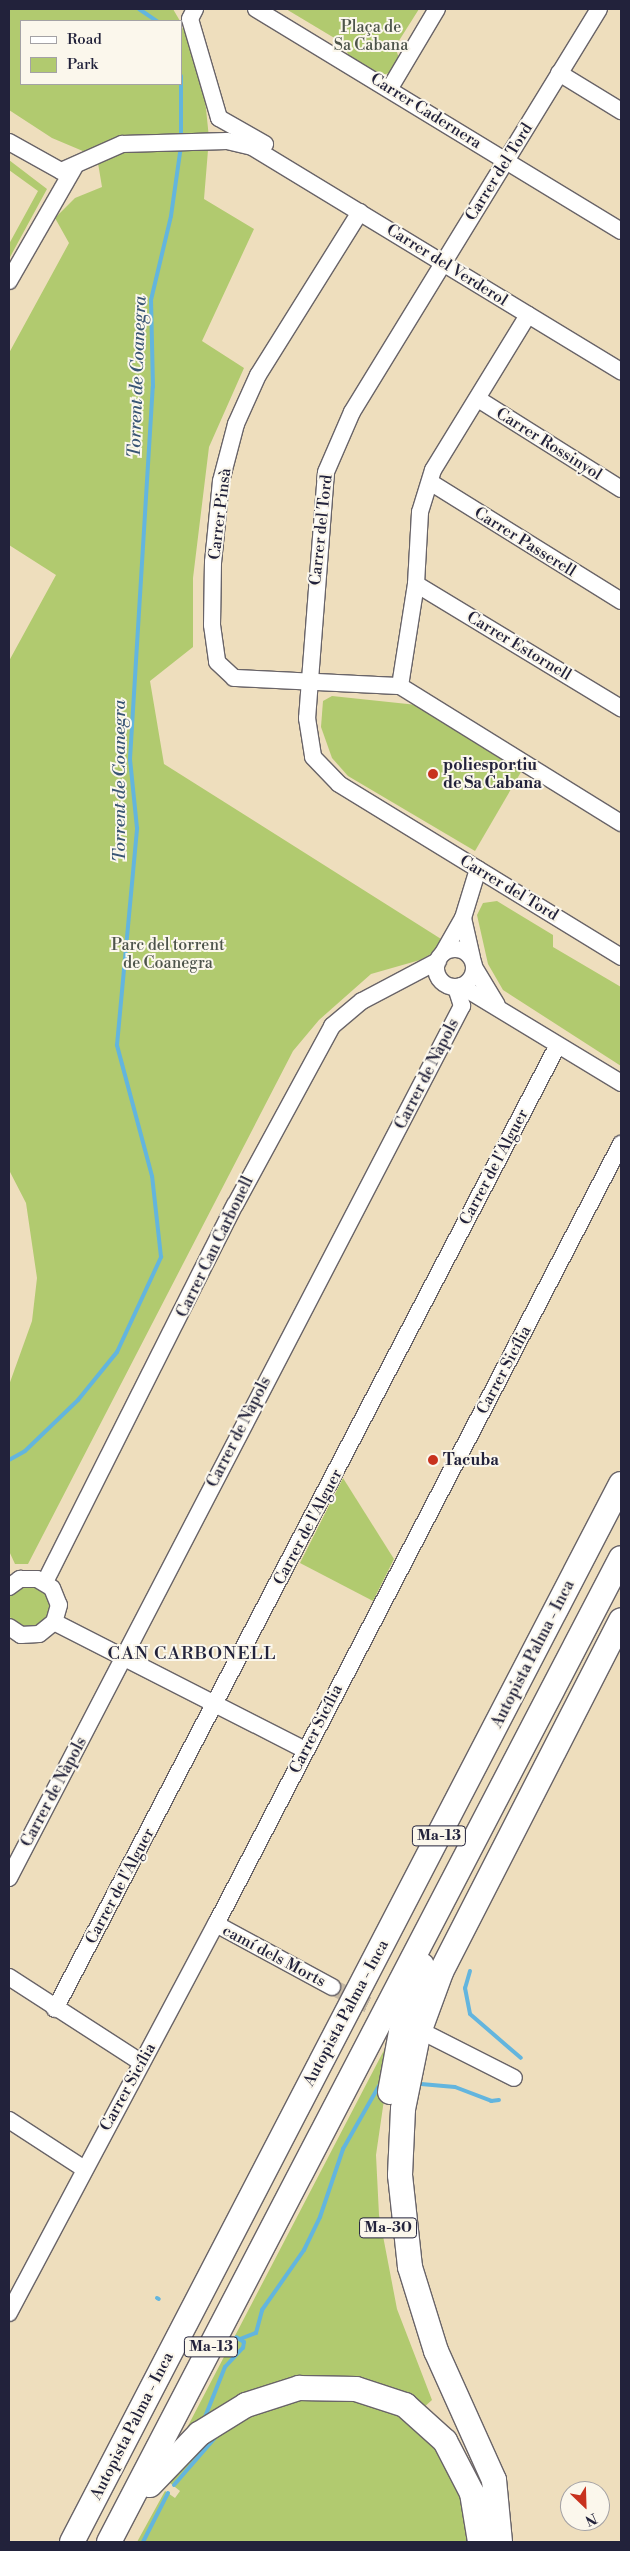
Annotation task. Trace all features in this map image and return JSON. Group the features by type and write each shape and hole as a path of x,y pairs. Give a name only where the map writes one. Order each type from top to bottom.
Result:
{"highway":[{"name":"Autopista Palma - Inca","path":"72,2542 621,1484"},
{"name":"Autopista Palma - Inca","path":"109,2542 621,1558"},
{"path":"500,2542 494,2480 436,2351 410,2267 400,2190 403,2109 418,2035 441,1972 621,1620"},
{"name":"Ma-30","path":"441,1904 394,2065 386,2130 386,2199 391,2250 407,2316 477,2475 489,2518 490,2542"},
{"path":"120,2521 183,2447 228,2414 281,2393 339,2386 390,2398 432,2426 463,2469 476,2506 480,2542"},
{"path":"57,2542 96,2494"}],"street":[{"path":"195,9 190,19 219,118 269,146 273,158"},
{"name":"Carrer Cadernera","path":"256,9 390,88 506,162 621,231"},
{"path":"390,88 437,9"},
{"name":"Carrer del Tord","path":"599,9 352,412 326,472 307,718 313,757 339,784 621,956"},
{"path":"559,73 621,111"},
{"path":"9,142 55,170 76,166 114,146 162,143 212,141 247,145 273,158"},
{"name":"Carrer del Verderol","path":"273,158 621,371"},
{"path":"9,282 76,166"},
{"name":"Carrer Pinsà","path":"360,212 258,376 236,424 221,481 213,571 212,625 217,662 234,678 400,686"},
{"path":"528,315 430,482 420,512 416,584 400,686 621,823"},
{"name":"Carrer Rossinyol","path":"478,399 621,489"},
{"name":"Carrer Passerell","path":"430,482 621,601"},
{"name":"Carrer Estornell","path":"416,584 621,708"},
{"path":"478,869 463,918 440,957 436,971 454,985 497,1005 621,1083"},
{"path":"454,985 469,980 473,963 463,918"},
{"path":"402,982 440,957 459,949 473,963 497,1005"},
{"name":"Carrer Can Carbonell","path":"45,1582 310,1062 332,1026 362,1001 402,982 454,985"},
{"name":"Carrer de Nàpols","path":"9,1878 462,1006 454,985"},
{"name":"Carrer de l'Alguer","path":"55,2008 558,1045"},
{"name":"Carrer Sicília","path":"9,2312 83,2168 142,2063 216,1924 621,1144"},
{"path":"10,1582 29,1578 45,1582 59,1605 54,1622 39,1634 10,1632"},
{"path":"54,1622 126,1656 305,1750"},
{"name":"camí dels Morts","path":"216,1924 332,1987"},
{"path":"9,1977 142,2063"},
{"path":"429,2035 514,2078"},
{"path":"9,2120 83,2168"}],"green space":[{"name":"Parc del torrent de Coanegra","path":"9,9 173,9 179,20 20,20 20,85 182,85 182,27 199,61 205,99 209,138 204,199 254,229 202,341 244,368 209,447 193,578 193,647 150,681 164,764 449,944 420,960 371,974 319,1020 293,1051 28,1564 15,1564 9,1551 9,1385 32,1321 37,1278 26,1203 9,1170 9,661 56,575 9,545 9,353 69,243 55,218 75,198 102,187 97,157 52,138 9,110"},
{"name":"Plaça de Sa Cabana","path":"286,9 419,9 395,47 399,58 391,72 381,76 348,56 346,45"},
{"path":"9,160 47,189 9,259 9,244 38,191 9,170"},
{"name":"poliesportiu de Sa Cabana","path":"332,696 417,705 521,772 475,851 348,776 332,758 321,727 323,701"},
{"path":"497,901 553,935 553,947 621,987 621,1066 503,990 488,964 477,915 483,903"},
{"path":"343,1478 394,1559 373,1601 300,1563"},
{"path":"29,1584 41,1588 47,1594 51,1606 47,1618 41,1624 29,1628 17,1624 11,1618 7,1606 11,1594 17,1588"},
{"path":"394,2031 376,2155 379,2215 397,2309 432,2400 422,2409 324,2379 178,2445"},
{"path":"339,2396 391,2408 427,2433 463,2491 473,2542 137,2542 165,2491 175,2498 180,2491 170,2483 186,2458 233,2421 282,2402"}],"waterway":[{"name":"Torrent de Coanegra","path":"139,9 156,20"},
{"name":"Torrent de Coanegra","path":"181,85 181,139"},
{"name":"Torrent de Coanegra","path":"9,1460 25,1451 78,1400 117,1352 161,1257 152,1176 117,1045 137,828 130,759 153,387 151,300 171,216 181,146"},
{"path":"470,1971 465,1988 470,2014 521,2058"},
{"path":"421,2084 455,2087 491,2101 499,2100"},
{"path":"240,2339 256,2333 262,2310 304,2250 320,2217 343,2149 379,2086"},
{"path":"205,2417 225,2367 243,2348 244,2342 236,2337"},
{"path":"174,2485 219,2433"},
{"path":"143,2542 168,2493"}],"tunnel":[{"path":"332,1987 393,2017"}],"place":[{"name":"poliesportiu de Sa Cabana","path":"433,774"},
{"name":"Tacuba","path":"433,1460"}],"district":[{"name":"CAN CARBONELL","path":"192,1654"}]}
